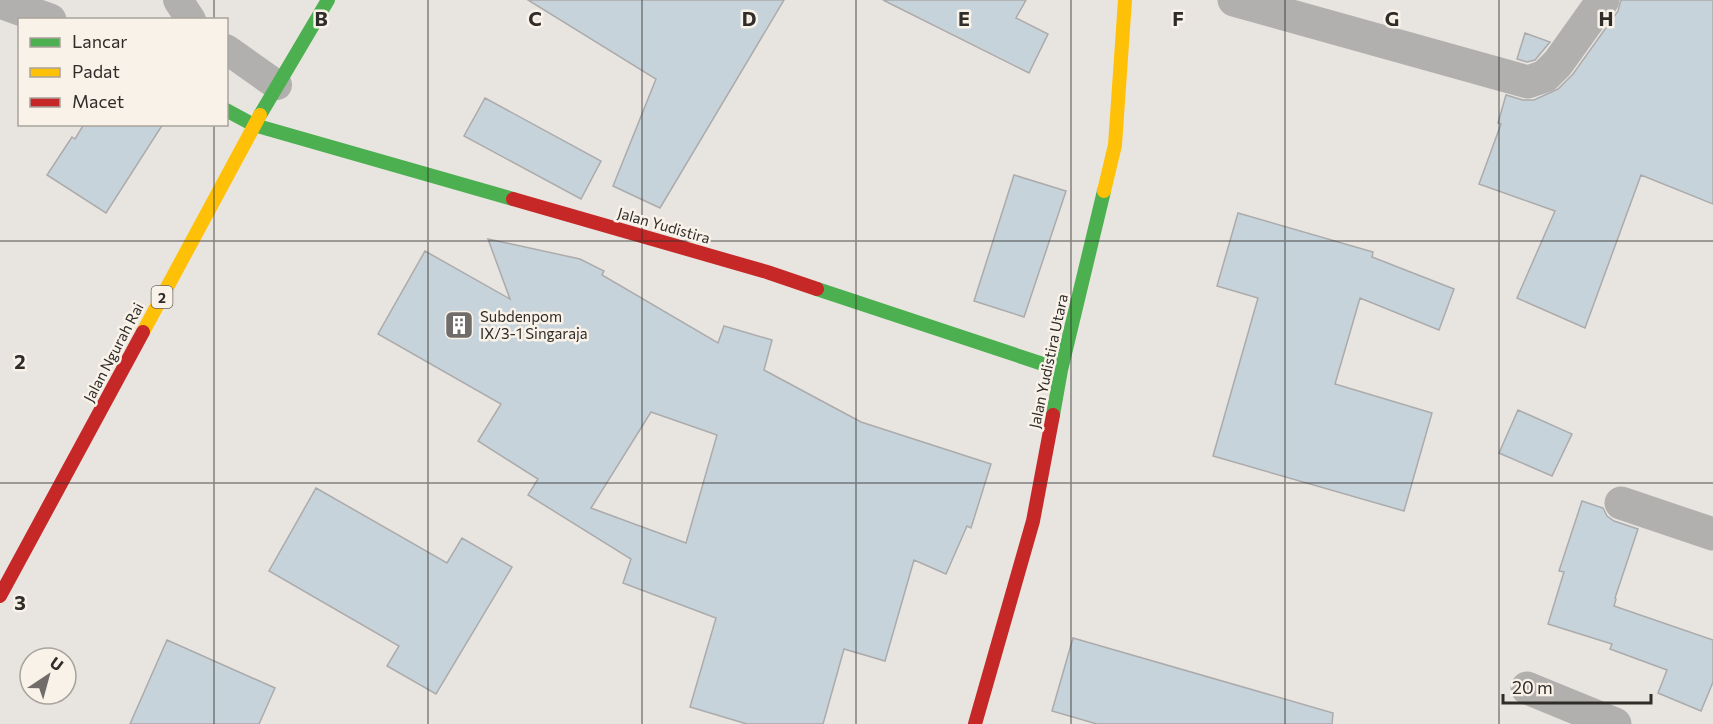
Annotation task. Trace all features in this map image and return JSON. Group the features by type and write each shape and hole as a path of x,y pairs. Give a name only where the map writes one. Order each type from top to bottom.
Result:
{"main road":[{"name":"Jalan Ngurah Rai","path":"0,596 254,125 328,0"},
{"name":"Jalan Yudistira Utara","path":"975,724 1033,521 1061,370 1115,145 1125,0"},
{"name":"Jalan Yudistira","path":"228,111 254,125 767,272 1061,370"}],"street":[{"path":"1234,0 1528,81 1545,76 1558,63 1604,0"},
{"path":"0,2 44,18"},
{"path":"1621,503 1713,534"},
{"path":"1527,688 1615,724"}],"lane":[{"path":"178,0 190,18"},
{"path":"228,50 277,85"}],"building":[{"path":"528,0 784,0 660,208 613,186 656,79"},
{"path":"883,0 1026,0 1016,18 1048,34 1029,73"},
{"path":"1621,0 1713,0 1713,204 1641,175 1585,328 1517,298 1555,211 1479,184 1501,124 1498,123 1506,95 1523,100 1534,100 1558,89 1573,74 1618,11"},
{"path":"1525,33 1550,42 1535,60 1527,62 1517,59"},
{"path":"485,98 601,161 581,199 464,136"},
{"path":"83,126 162,126 106,213 47,175 72,137 75,139"},
{"path":"1014,175 1066,191 1024,317 974,301"},
{"path":"1238,213 1373,252 1372,257 1454,289 1439,330 1360,298 1335,384 1432,413 1404,511 1213,456 1258,298 1217,286"},
{"path":"488,239 580,259 604,271 602,275 718,343 724,326 772,340 764,370 861,422 991,464 971,528 967,526 946,574 914,560 885,661 844,649 823,724 747,724 690,707 716,618 623,583 631,559 528,495 538,479 478,441 501,404 378,334 425,251 510,299","holes":["651,412 717,435 686,543 591,508"]},
{"path":"1518,410 1572,434 1552,476 1499,453"},
{"path":"316,488 447,563 462,538 512,567 436,694 387,666 399,646 269,571"},
{"path":"1582,501 1603,508 1607,516 1614,521 1638,529 1614,606 1713,640 1713,682 1701,711 1658,693 1667,670 1610,649 1612,644 1548,624 1564,572 1559,571"},
{"path":"1073,638 1333,713 1332,724 1097,724 1052,711"},
{"path":"167,640 275,688 259,724 130,724"}],"traffic: fast":[{"path":"260,115 328,0"},
{"path":"228,111 254,125 513,199"},
{"path":"1053,415 1061,370 1104,191"},
{"path":"817,289 1061,370"}],"traffic: slow":[{"path":"1104,191 1115,145 1125,0"},
{"path":"143,332 260,115"}],"traffic: jam":[{"path":"513,199 767,272 817,289"},
{"path":"0,596 143,332"},
{"path":"975,724 1033,521 1053,415"}],"place":[{"name":"Subdenpom IX/3-1 Singaraja","path":"459,325"}]}
